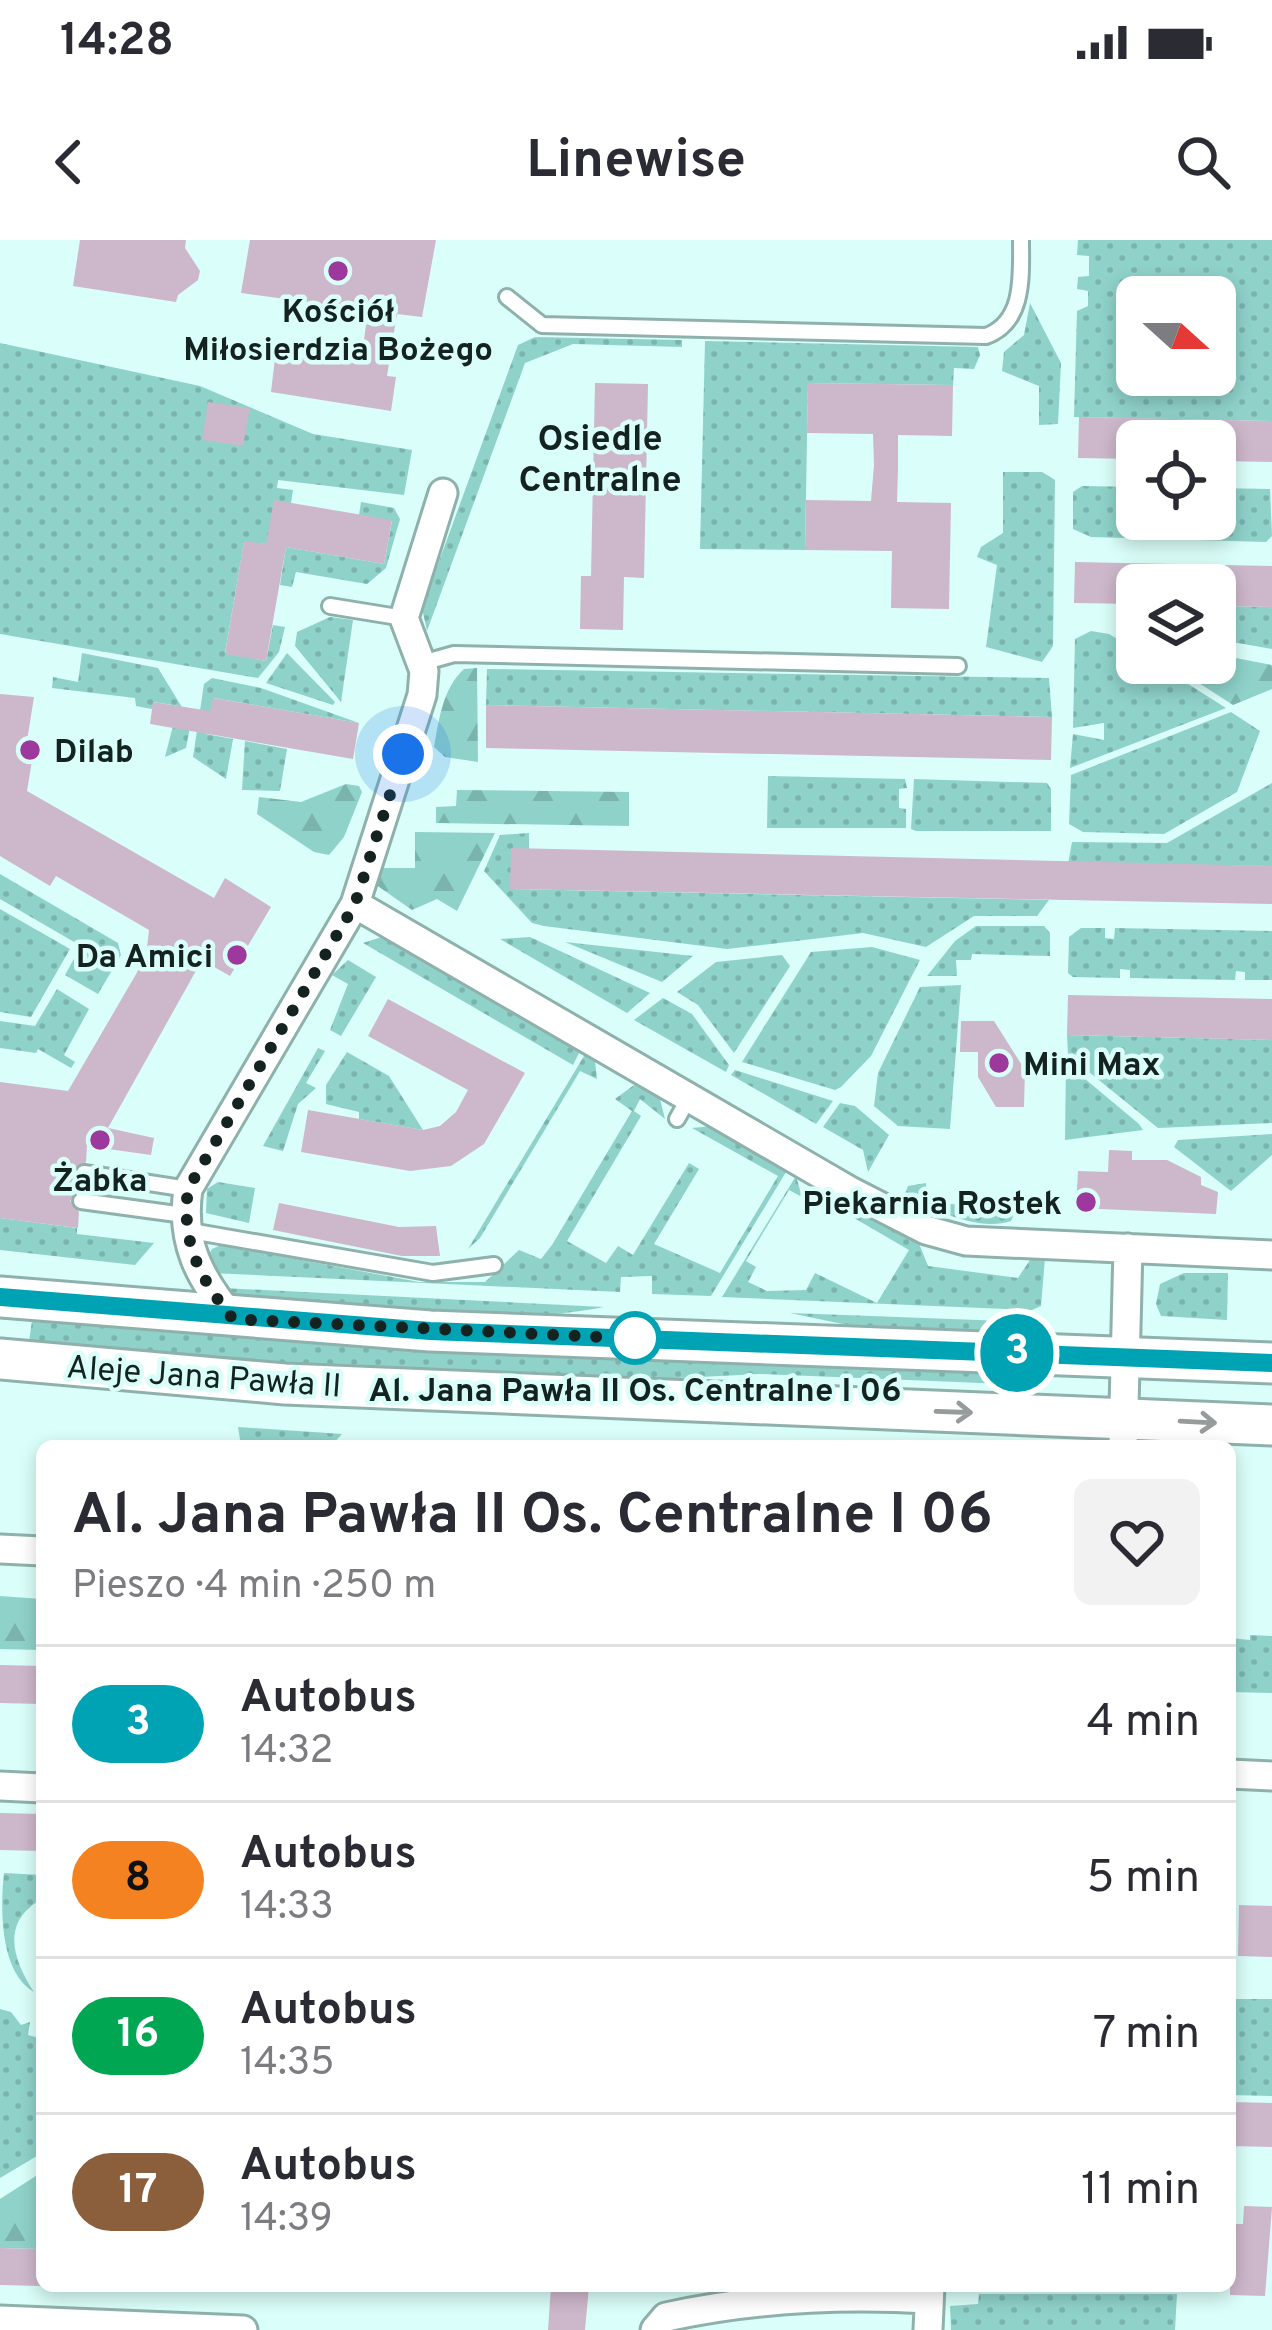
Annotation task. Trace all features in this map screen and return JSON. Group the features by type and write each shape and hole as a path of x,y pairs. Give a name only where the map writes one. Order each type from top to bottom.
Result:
{"main road":[{"name":"Aleje Jana Pawła II","path":"0,1297 233,1319 1272,1364"},
{"name":"Aleje Jana Pawła II","path":"0,1359 285,1384 1123,1432 1272,1425"}],"street":[{"path":"233,1319 201,1279 186,1212 355,904 422,695 422,663 404,618 443,493"},
{"path":"355,904 621,1064 684,1108 947,1237 1030,1247 1272,1255"},
{"path":"1123,1432 1128,1248"},
{"path":"0,1549 36,1551"},
{"path":"1236,1774 1272,1776"},
{"path":"0,1786 36,1788"},
{"path":"655,2330 665,2317 765,2302 930,2292 928,2330"},
{"path":"0,2320 243,2330"}],"lane":[{"path":"507,297 542,325 986,336 1006,326 1015,310 1021,240"},
{"path":"330,606 404,618"},
{"path":"422,663 454,654 958,666"},
{"path":"84,1173 186,1212 433,1273 494,1265"},
{"path":"81,1201 186,1212"}],"green space":[{"path":"1078,240 1272,240 1272,421 1074,417 1077,311 1088,306 1088,291 1077,289 1078,277 1089,276 1089,256 1077,255"},
{"path":"1030,303 1061,363 1058,424 1039,425 1039,386 1002,371 1004,352 1024,335"},
{"path":"535,337 682,340 682,347 573,344 525,363 427,631 422,608 518,345"},
{"path":"705,341 978,347 980,355 974,369 954,368 953,385 808,383 805,550 700,549"},
{"path":"0,343 200,386 313,434 412,450 404,495 278,480 277,488 293,490 291,503 266,544 244,542 225,653 266,661 273,625 285,627 279,652 258,678 0,634"},
{"path":"1003,472 1042,472 1055,480 1053,646 1042,662 986,647 997,565 977,557 981,547 1003,533"},
{"path":"1082,486 1116,487 1116,538 1091,537 1073,529 1073,492"},
{"path":"1236,488 1270,489 1272,536 1266,542 1196,540 1236,540"},
{"path":"361,502 394,508 400,519 386,568 367,584 296,572 292,587 280,585 286,547 384,564 392,521 359,515"},
{"path":"1236,606 1272,607 1272,649 1236,643"},
{"path":"330,617 353,620 341,702 295,646 297,632"},
{"path":"1091,631 1116,638 1116,684 1188,684 1226,708 1070,768 1073,734 1104,740 1104,723 1073,728 1075,639"},
{"path":"82,653 158,668 191,722 186,748 165,757 178,706 154,702 152,709 136,706 135,698 52,688 53,677 78,682"},
{"path":"287,653 335,702 333,705 266,683"},
{"path":"1236,658 1272,665 1272,689 1233,705 1200,684 1236,684"},
{"path":"477,668 478,762 445,757 434,747 443,705 464,669"},
{"path":"487,669 1049,678 1052,717 486,705"},
{"path":"212,678 261,688 359,723 214,698 206,734 233,739 226,779 193,757 204,684"},
{"path":"1231,712 1260,731 1237,792 1164,834 1083,832 1069,824 1071,775"},
{"path":"245,741 287,749 280,791 242,790"},
{"path":"768,776 905,779 907,788 899,789 899,808 906,809 906,828 767,828"},
{"path":"914,779 1047,783 1051,831 916,831 911,829"},
{"path":"1272,783 1272,866 1068,864 1072,842 1167,843"},
{"path":"346,784 359,786 362,792 344,837 329,855 314,852 257,814 259,797 301,802"},
{"path":"457,790 629,792 629,826 436,823 436,807 456,806"},
{"path":"415,832 495,833 457,911 437,899 412,910 372,882 376,868 415,868"},
{"path":"529,833 529,849 511,889 1049,900 1037,916 974,916 926,947 863,933 727,949 544,926 532,923 484,871 500,835"},
{"path":"0,874 118,943 121,955 98,994 65,975 81,946 0,899"},
{"path":"0,909 70,949 31,1017 0,1012"},
{"path":"976,926 1044,926 1050,933 1050,956 972,954 971,960 956,960 957,976 927,976 955,941"},
{"path":"1081,928 1105,928 1105,938 1114,939 1115,928 1272,931 1272,980 1245,980 1245,972 1236,971 1235,980 1130,978 1130,970 1120,969 1120,978 1073,977 1068,973 1069,937"},
{"path":"385,936 581,1049 573,1065 363,943"},
{"path":"530,937 650,993 627,1013 500,939"},
{"path":"565,942 693,956 662,982"},
{"path":"872,947 920,960 871,1056 841,1087 835,1090 742,1062 811,952"},
{"path":"782,955 790,966 734,1053 698,1005 677,992 716,962"},
{"path":"348,960 376,977 341,1036 330,1030 348,984 332,975"},
{"path":"961,985 950,1129 898,1126 874,1106 878,1073 920,987"},
{"path":"57,989 89,1009 64,1055 75,1062 71,1068 38,1049 36,1053 0,1048 0,1021 35,1026"},
{"path":"663,998 692,1014 729,1065 726,1072 634,1020"},
{"path":"1067,1035 1272,1040 1272,1123 1158,1128 1068,1055"},
{"path":"318,1048 325,1051 306,1083 316,1088 298,1104 283,1151 263,1146"},
{"path":"587,1051 595,1061 597,1079 580,1071 480,1238 468,1249"},
{"path":"347,1052 389,1076 423,1130 359,1119 359,1112 326,1104 326,1085"},
{"path":"1066,1063 1139,1124 1143,1130 1065,1140"},
{"path":"735,1070 833,1101 816,1124 731,1075"},
{"path":"634,1085 659,1095 665,1119 640,1099 634,1111 641,1116 567,1241 606,1263 618,1246 633,1255 689,1163 699,1169 654,1244 720,1273 778,1176 692,1128 713,1126 786,1172 711,1296 652,1294 652,1276 621,1277 620,1292 211,1273 205,1262 212,1249 221,1245 419,1282 485,1282 519,1250 541,1259 632,1111 615,1099"},
{"path":"840,1103 855,1106 889,1135 868,1172 863,1150 823,1127"},
{"path":"1272,1134 1272,1155 1231,1191 1174,1147 1178,1140"},
{"path":"796,1176 802,1197 789,1190 746,1261 756,1267 748,1282 767,1291 806,1290 815,1273 877,1303 909,1250 837,1208 824,1210 840,1203 918,1241 928,1266 1018,1278 1032,1257 1045,1258 1041,1306 1032,1310 722,1297"},
{"path":"218,1182 255,1188 249,1223 206,1213 207,1189"},
{"path":"926,1183 927,1203 1017,1207 1011,1221 984,1224 904,1196 908,1186"},
{"path":"0,1218 154,1243 135,1265 0,1250"},
{"path":"1184,1273 1228,1273 1227,1320 1161,1316 1156,1304 1160,1284"},
{"path":"222,1288 604,1307 514,1317 421,1316 237,1301"},
{"path":"790,1313 1032,1322 1033,1337 871,1330"},
{"path":"32,1320 278,1341 1031,1371 1031,1385 760,1374 639,1380 229,1363 29,1343"},
{"path":"238,1427 342,1434 336,1440 240,1440"},
{"path":"0,1596 36,1599 36,1650 0,1649"},
{"path":"1250,1635 1272,1636 1272,1693 1236,1692 1236,1639 1250,1640"},
{"path":"4,1873 36,1875 36,1903 20,1919 14,1942 20,1967 34,1992 14,1970 2,1904"},
{"path":"1236,1999 1272,1999 1272,2096 1236,2095"},
{"path":"0,2009 11,2012 21,2025 30,2022 28,2035 36,2037 36,2157 0,2178"},
{"path":"36,2176 36,2249 0,2248 0,2199"},
{"path":"979,2294 1177,2294 1175,2330 951,2330 950,2306 978,2304"}],"building":[{"path":"80,240 186,240 185,248 200,271 198,280 176,302 73,286"},
{"name":"Kościół Miłosierdzia Bożego","path":"250,240 436,240 422,317 397,314 387,376 396,377 391,411 271,392 276,350 361,362 368,310 241,293"},
{"path":"595,383 648,384 644,578 624,577 623,630 580,629 581,576 591,576"},
{"path":"808,383 953,385 952,436 898,435 897,502 951,503 949,609 891,608 892,551 805,550 806,500 871,501 874,465 873,434 807,433"},
{"path":"208,402 250,408 243,446 202,440"},
{"path":"1079,417 1224,420 1116,420 1116,459 1078,458"},
{"path":"1236,420 1272,421 1272,462 1236,461"},
{"path":"274,500 392,520 384,564 286,547 266,661 225,654 244,541 266,544"},
{"path":"1075,562 1174,564 1116,564 1116,604 1074,603"},
{"path":"1236,565 1272,566 1272,607 1236,606"},
{"path":"0,694 34,697 27,741 35,742 27,791 214,898 225,878 271,907 230,976 202,960 108,1128 154,1138 151,1155 87,1146 86,1162 73,1172 83,1184 70,1201 79,1212 78,1228 0,1218 0,1082 68,1091 146,957 149,930 56,876 50,886 0,856"},
{"path":"213,698 359,723 353,759 150,724 153,702 210,711"},
{"path":"486,705 1052,717 1051,760 486,748"},
{"path":"511,848 1272,866 1272,904 510,889"},
{"path":"1068,995 1272,999 1272,1040 1067,1035"},
{"path":"388,999 525,1073 484,1144 451,1166 410,1171 301,1152 308,1110 423,1130 440,1126 456,1112 468,1090 368,1036"},
{"name":"Mini Max","path":"961,1021 994,1021 1025,1070 1024,1107 996,1107 978,1077 978,1052 960,1052"},
{"path":"1109,1150 1132,1151 1132,1160 1167,1160 1201,1177 1201,1185 1218,1192 1216,1214 1076,1208 1078,1171 1108,1172"},
{"path":"279,1203 399,1227 436,1226 440,1256 402,1256 273,1230"},
{"path":"0,1665 36,1666 36,1704 0,1703"},
{"path":"0,1813 36,1814 36,1851 0,1850"},
{"path":"1239,1905 1272,1906 1272,1957 1238,1956"},
{"path":"1236,2102 1272,2103 1272,2147 1236,2146"},
{"path":"1244,2206 1272,2207 1265,2296 1230,2295 1236,2292 1236,2224 1243,2224"},
{"path":"0,2248 36,2249 36,2286 0,2285"},
{"path":"551,2292 588,2292 585,2330 548,2330"}],"bus line":[{"name":"3","path":"0,1297 430,1331 1272,1363"}],"place":[{"name":"Kościół Miłosierdzia Bożego","path":"338,271"},
{"name":"Dilab","path":"30,750"},
{"name":"Da Amici","path":"237,955"},
{"name":"Mini Max","path":"999,1063"},
{"name":"Żabka","path":"100,1140"},
{"name":"Piekarnia Rostek","path":"1086,1202"},
{"name":"Al. Jana Pawła II Os. Centralne I 06","path":"635,1338"}],"district":[{"name":"Osiedle Centralne","path":"600,458"}],"route":[{"path":"403,754 366,857 355,904 188,1189 185,1231 201,1279 233,1319 640,1339 635,1338"}]}
